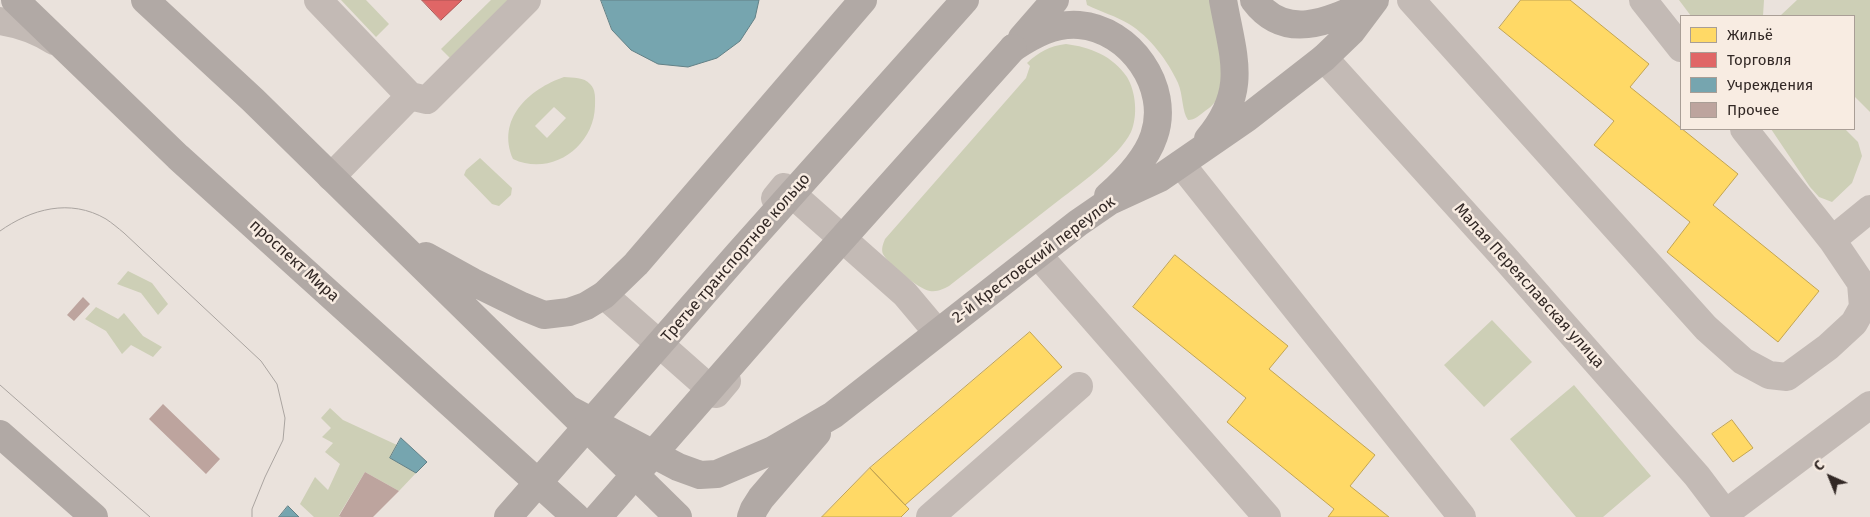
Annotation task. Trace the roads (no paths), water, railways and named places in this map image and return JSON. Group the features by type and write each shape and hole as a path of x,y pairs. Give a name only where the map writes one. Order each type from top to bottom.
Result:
{"main road":[{"name":"проспект Мира","path":"15,0 178,157 576,517"},
{"path":"145,0 395,238 678,517"},
{"path":"825,44 850,0"},
{"path":"395,238 472,282 544,315 569,312 586,306 604,296 636,264 862,0"},
{"name":"Третье транспортное кольцо","path":"508,517 746,245 965,0"},
{"path":"598,517 791,296 1055,0"},
{"path":"1187,160 1214,131 1229,107 1234,90 1234,60 1223,0"},
{"path":"1254,0 1268,14 1279,21 1293,25 1312,24 1335,18 1374,0"},
{"name":"2-й Крестовский переулок","path":"568,409 678,467 700,475 717,474 771,451 834,415 937,332 1078,223 1110,201 1150,183 1247,118 1324,58 1351,32 1374,0"},
{"path":"1013,48 1046,29 1079,25 1099,29 1120,39 1135,54 1148,73 1156,94 1158,116 1154,136 1146,153 1133,171 1078,223"},
{"name":"2-й Крестовский переулок","path":"751,517 761,498 834,415"},
{"path":"0,434 94,517"}],"street":[{"path":"318,0 410,96 427,100 526,0"},
{"path":"1412,0 1432,25 1706,328 1744,361 1769,375 1787,377 1854,323 1864,307 1861,283 1832,240 1745,130"},
{"path":"1643,0 1680,47"},
{"path":"0,21 15,23 33,29 66,49"},
{"name":"Малая Переяславская улица","path":"1324,58 1581,344 1697,476 1727,515"},
{"path":"331,177 410,96"},
{"path":"1187,160 1462,517"},
{"path":"651,337 784,187 912,301 937,332"},
{"path":"1832,240 1870,209"},
{"path":"604,296 716,394 848,244"},
{"path":"1038,255 1267,517"},
{"path":"930,517 1079,386"},
{"path":"1727,515 1870,405"}],"tram line":[{"path":"0,231 25,217 51,209 79,209 106,219 124,233 261,361 277,384 285,418 283,440 252,509 252,517"},
{"path":"0,385 150,517"}]}
